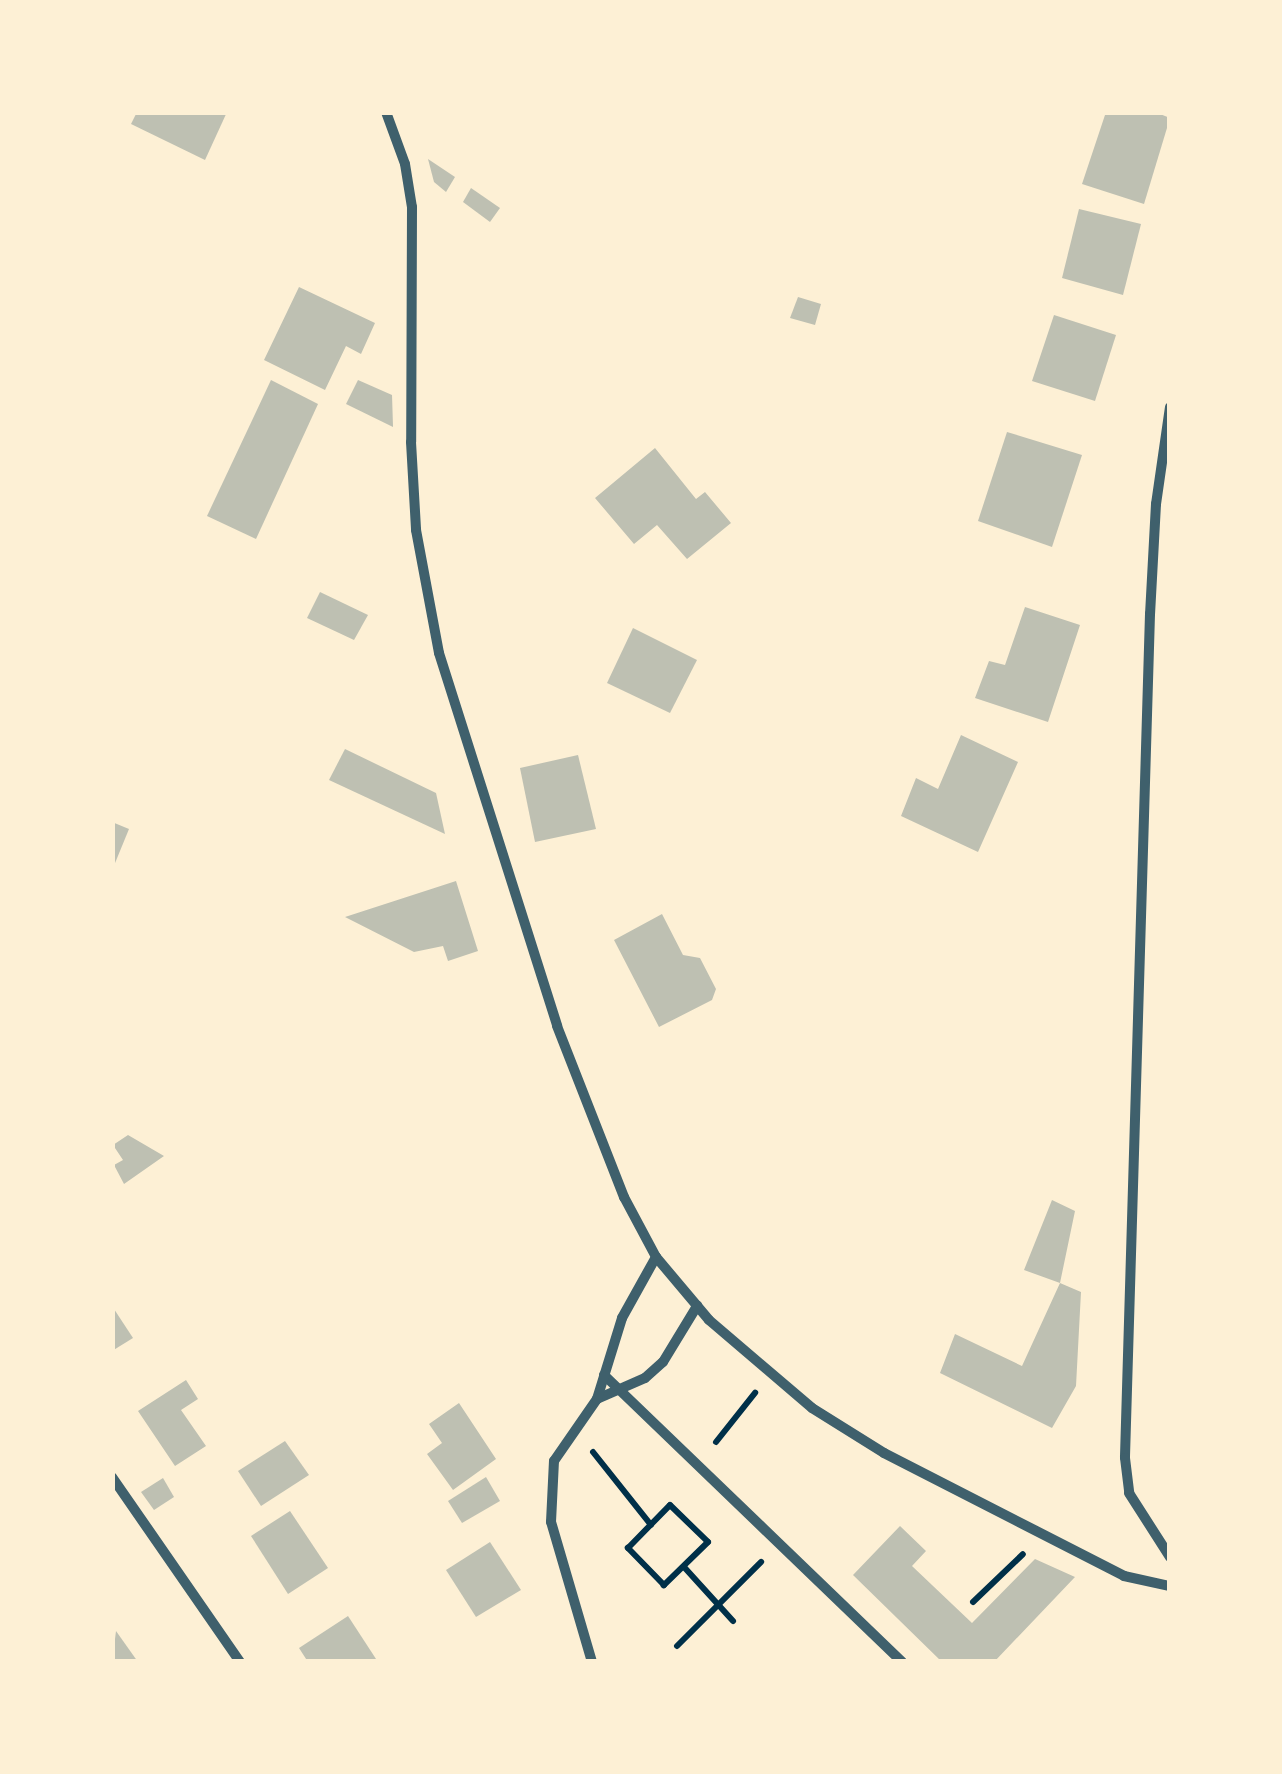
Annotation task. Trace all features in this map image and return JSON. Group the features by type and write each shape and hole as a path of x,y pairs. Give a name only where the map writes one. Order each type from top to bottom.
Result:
{"street":[{"path":"386,112 406,164 412,207 411,442 416,530 439,654 557,1026 624,1197 656,1257 697,1306 812,1408 884,1453 1124,1576 1140,1582 1168,1580"},
{"path":"1170,408 1156,504 1150,614 1124,1458 1128,1493 1170,1558"},
{"path":"592,1662 552,1522 554,1461 597,1399 622,1318 656,1257"},
{"path":"597,1399 622,1389 663,1362 697,1306"},
{"path":"604,1374 902,1662"},
{"path":"112,1476 240,1662"}],"path":[{"path":"699,1462 770,1374"},
{"path":"574,1428 650,1525"},
{"path":"670,1506 708,1542 664,1585 628,1548 650,1525 670,1506"},
{"path":"973,1602 1043,1534"},
{"path":"677,1646 780,1542"},
{"path":"684,1567 733,1621"}],"building":[{"path":"137,112 227,112 205,160 131,124"},
{"path":"1106,112 1155,112 1170,118 1144,204 1082,184"},
{"path":"428,159 455,177 446,192 434,182"},
{"path":"471,188 500,208 490,222 463,202"},
{"path":"1079,209 1141,224 1123,295 1062,278"},
{"path":"299,287 375,323 361,354 346,346 325,390 264,360"},
{"path":"798,297 821,304 815,325 790,318"},
{"path":"1054,315 1116,335 1095,401 1032,381"},
{"path":"271,380 318,404 256,539 207,516"},
{"path":"358,380 392,395 393,427 346,404"},
{"path":"1007,432 1082,455 1052,547 978,521"},
{"path":"655,448 696,499 705,492 731,523 687,559 657,525 634,544 595,498"},
{"path":"320,592 368,615 354,640 307,618"},
{"path":"1025,607 1080,625 1048,722 975,698 989,661 1005,665"},
{"path":"633,628 697,660 670,713 607,683"},
{"path":"961,735 1018,762 978,852 901,816 916,778 938,789"},
{"path":"345,749 436,793 445,834 329,780"},
{"path":"578,755 596,829 535,842 520,768"},
{"path":"112,822 129,829 113,868 112,868"},
{"path":"456,881 478,951 448,961 443,946 414,952 345,917"},
{"path":"662,914 683,955 700,958 716,989 712,1000 659,1027 614,940"},
{"path":"128,1135 164,1156 124,1184 114,1165 123,1160 113,1145"},
{"path":"1052,1200 1075,1211 1060,1283 1024,1270"},
{"path":"1060,1283 1081,1292 1076,1386 1052,1428 940,1373 955,1334 1022,1366"},
{"path":"112,1306 133,1338 112,1351"},
{"path":"186,1380 198,1399 181,1410 206,1446 175,1466 138,1411"},
{"path":"459,1403 496,1459 453,1490 427,1454 442,1443 429,1424"},
{"path":"285,1441 309,1475 261,1506 238,1471"},
{"path":"486,1477 500,1501 462,1523 448,1501"},
{"path":"163,1478 174,1497 154,1510 141,1492"},
{"path":"290,1511 328,1568 288,1594 251,1536"},
{"path":"900,1526 926,1551 912,1566 972,1623 1035,1559 1075,1577 994,1662 942,1662 853,1575"},
{"path":"490,1542 521,1590 476,1617 446,1570"},
{"path":"348,1616 378,1662 308,1662 299,1648"},
{"path":"116,1631 138,1662 112,1662"}]}
